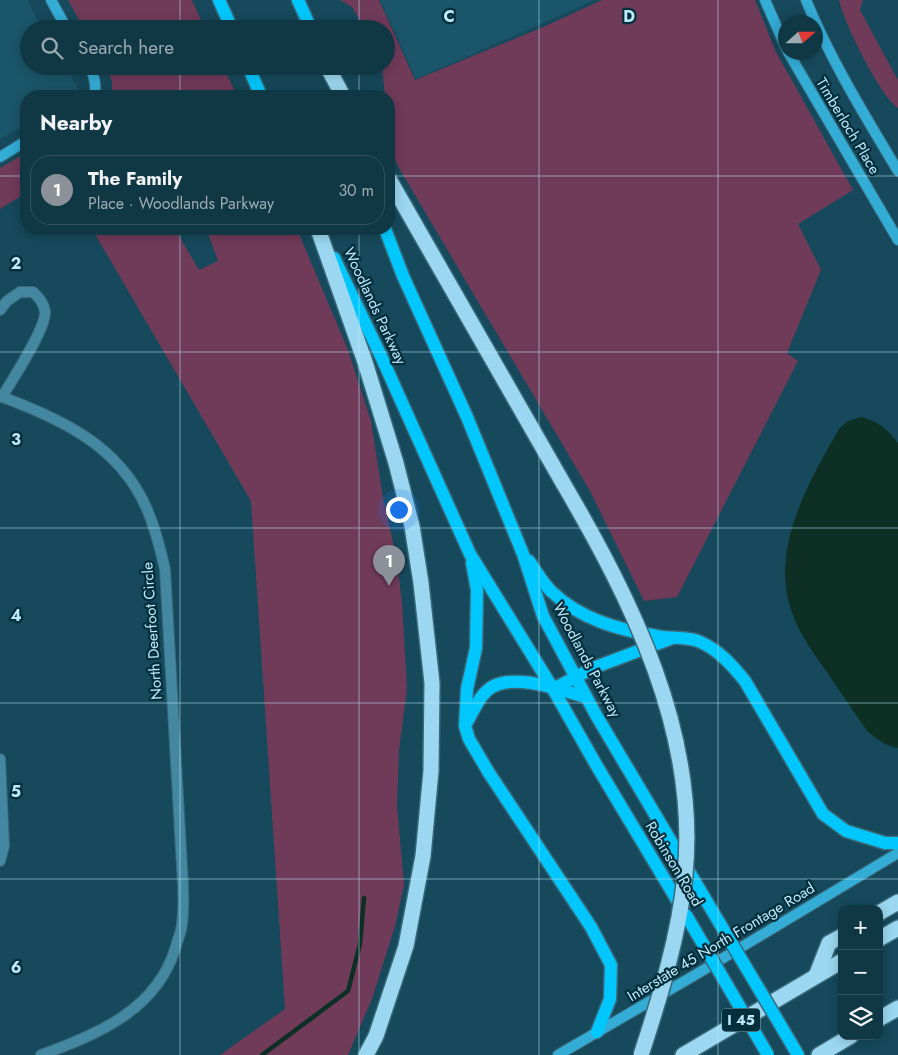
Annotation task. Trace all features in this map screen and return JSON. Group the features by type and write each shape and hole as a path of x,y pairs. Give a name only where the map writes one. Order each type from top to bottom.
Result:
{"highway":[{"path":"331,75 340,90"},
{"path":"395,189 608,563 643,637 667,708 674,734 683,787 686,844 682,902 662,986 641,1055"},
{"path":"322,235 365,362 396,463 412,526 421,583 432,683 431,771 423,856 406,946 376,1036 366,1055"},
{"path":"883,911 898,902"},
{"path":"883,937 898,928"},
{"path":"816,976 829,943 838,938"},
{"name":"I 45","path":"683,1055 838,963"},
{"path":"883,1017 898,1008"},
{"path":"819,1055 844,1040"}],"main road":[{"path":"219,0 228,20"},
{"path":"298,0 307,20"},
{"path":"252,75 258,90"},
{"path":"330,75 335,90"},
{"name":"Woodlands Parkway","path":"323,235 380,354 470,554 553,689"},
{"name":"Woodlands Parkway","path":"386,235 467,417 523,554 542,616 586,697 798,1055"},
{"path":"470,554 477,590 476,648 467,689 465,726 469,739 485,766 591,927 611,965 610,998 597,1032"},
{"path":"523,554 552,592 584,616 627,631 670,639 687,638 699,641 713,649 745,681 823,814 846,831 885,843 898,843"},
{"path":"553,689 593,668 670,639"},
{"path":"465,726 479,699 491,688 504,682 521,680 586,697"},
{"name":"Robinson Road","path":"553,689 768,1055"}],"street":[{"path":"51,0 62,20"},
{"path":"765,0 778,30"},
{"name":"Timberloch Place","path":"806,0 843,76 898,171"},
{"name":"Timberloch Place","path":"793,60 898,240"},
{"path":"92,75 96,90"},
{"path":"0,157 20,145"},
{"path":"0,310 20,292 33,292 41,300 45,313 39,332 1,397"},
{"name":"North Deerfoot Circle","path":"1,397 60,421 86,436 111,456 131,480 146,506 158,538 165,569 184,884 182,925 174,953 165,974 148,996 127,1015 104,1028 41,1055"},
{"path":"0,759 4,846 0,861"},
{"name":"Interstate 45 North Frontage Road","path":"558,1055 898,854"}],"shaded area":[{"path":"0,0 27,0 38,20 20,20 20,75 70,75 79,90 20,90 20,127 0,139"},
{"path":"68,0 192,0 201,20 79,20"},
{"path":"340,0 379,0 388,20 360,20 352,7"},
{"path":"380,0 595,0 416,79 395,33 395,20 389,20"},
{"path":"602,0 755,0 778,56 778,60 780,60 853,190 798,224 821,270 787,353 798,361 677,597 644,601 590,491 399,168 395,160 395,90 384,90 383,75 395,75 395,36 415,80 541,28"},
{"path":"839,0 863,0 860,10 898,80 898,108 873,75 848,25"},
{"path":"110,75 227,75 234,90 112,90"},
{"path":"20,156 20,197 0,209 0,168"},
{"path":"96,235 179,235 199,270 218,261 208,235 300,235 348,350 371,421 383,498 396,555 402,602 407,689 399,750 397,805 404,885 395,926 372,999 348,1055 220,1055 285,1009 251,501"},
{"path":"862,417 883,427 898,443 898,748 885,744 867,731 803,637 793,615 787,591 785,567 788,542 804,495 839,429 848,421"}],"waterway":[{"path":"262,1055 348,991 360,944 364,898"}],"place":[{"name":"The Family","path":"389,586"}]}
